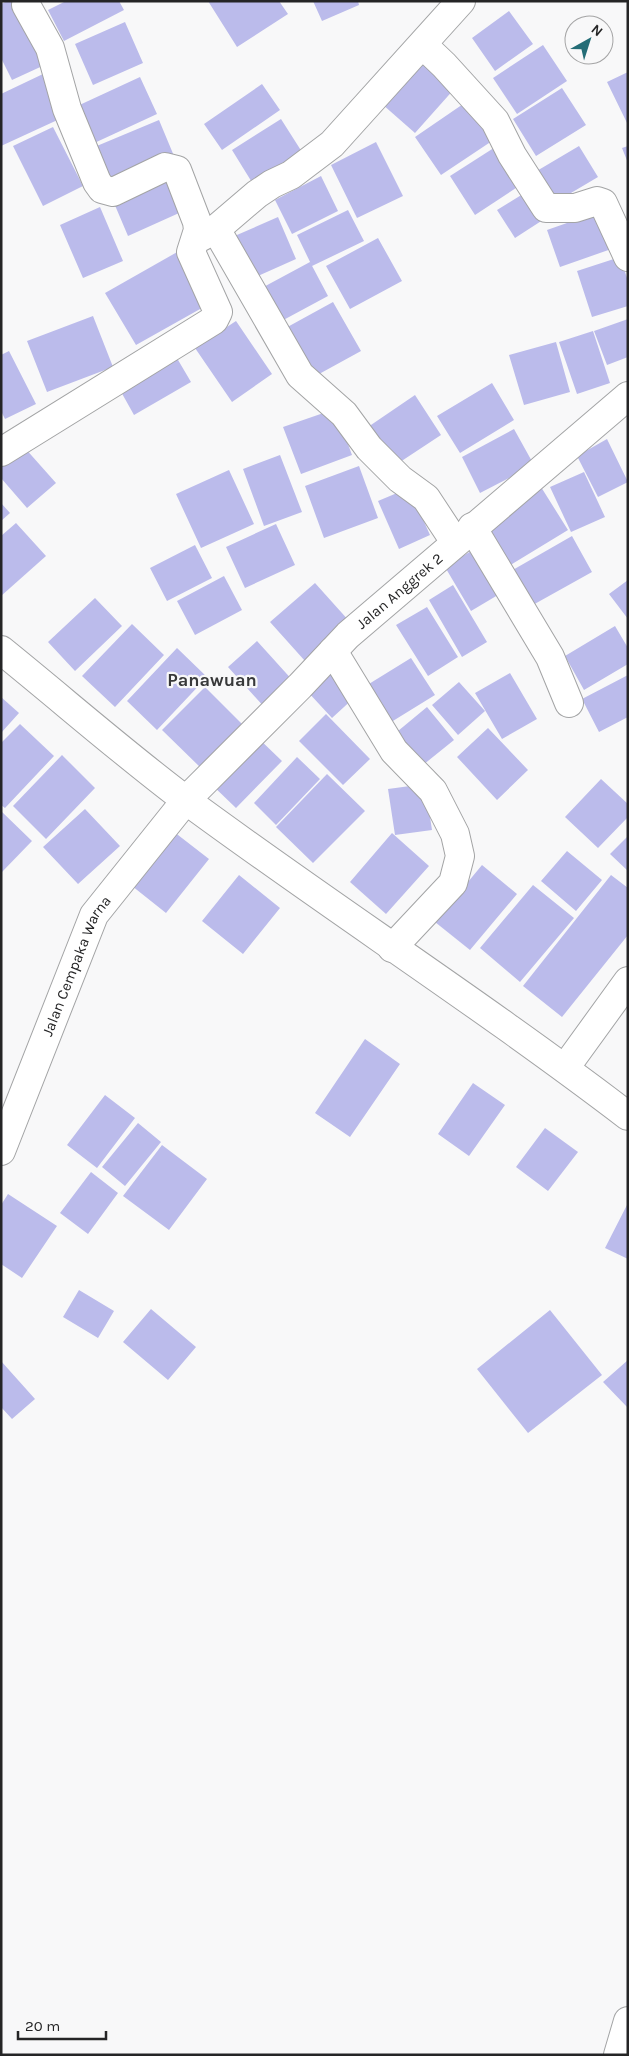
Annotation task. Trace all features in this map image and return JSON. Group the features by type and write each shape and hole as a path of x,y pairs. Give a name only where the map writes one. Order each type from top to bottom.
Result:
{"street":[{"path":"1,452 217,317 218,312 191,252 206,234 257,194 291,175 332,144 423,46 460,1"},
{"path":"26,5 50,48 66,109 96,182 102,189 113,192 165,167 177,170 197,222 300,375 344,414 369,448 400,479 426,498 464,535 550,657 569,703"},
{"path":"423,46 444,65 495,121 512,155 546,208 574,208 597,201 603,203 628,257"},
{"name":"Jalan Anggrek 2","path":"186,800 348,635 628,396"},
{"path":"1,650 186,800 392,948 565,1068 628,1116"},
{"path":"333,651 394,751 433,792 455,834 460,856 453,883 392,948"},
{"name":"Jalan Cempaka Warna","path":"1,1151 94,915 186,800"},
{"path":"565,1068 628,981"},
{"path":"618,2055 628,2021"}],"building":[{"path":"7,1 18,1 49,63 12,80 1,58 1,4"},
{"path":"66,1 119,1 124,10 64,41 48,10"},
{"path":"208,1 279,1 288,14 237,47"},
{"path":"313,1 358,1 359,5 322,21"},
{"path":"509,11 533,44 495,71 472,38"},
{"path":"125,22 143,63 93,85 75,44"},
{"path":"543,45 567,81 517,114 493,78"},
{"path":"423,57 456,87 415,133 382,104"},
{"path":"628,72 628,125 607,82"},
{"path":"43,74 64,117 1,146 1,94"},
{"path":"140,77 157,114 90,145 73,108"},
{"path":"262,84 280,110 222,150 204,124"},
{"path":"562,88 586,125 536,156 513,119"},
{"path":"469,100 495,139 441,175 415,137"},
{"path":"281,119 302,152 253,184 232,150"},
{"path":"159,120 174,156 108,184 92,148"},
{"path":"53,127 83,186 43,206 13,146"},
{"path":"376,142 403,196 357,218 331,165"},
{"path":"500,144 525,182 475,215 450,176"},
{"path":"579,146 598,177 549,206 530,175"},
{"path":"628,146 628,163 622,148"},
{"path":"321,176 338,211 292,234 275,200"},
{"path":"174,177 188,209 128,236 114,203"},
{"path":"531,189 549,216 515,238 497,210"},
{"path":"100,207 123,261 83,278 60,225"},
{"path":"348,210 364,241 312,266 297,235"},
{"path":"604,210 617,247 560,267 547,230"},
{"path":"278,217 296,259 249,280 230,238"},
{"path":"378,238 402,281 350,309 326,266"},
{"path":"179,251 209,304 136,345 105,293"},
{"path":"620,257 628,281 628,306 592,317 577,271"},
{"path":"310,262 328,296 276,324 258,290"},
{"path":"333,302 361,351 310,379 282,330"},
{"path":"93,316 113,367 47,392 27,341"},
{"path":"628,319 628,357 607,365 594,331"},
{"path":"236,321 272,374 232,402 195,348"},
{"path":"593,331 610,383 577,394 559,342"},
{"path":"556,342 570,392 524,405 509,355"},
{"path":"171,348 191,382 134,415 115,381"},
{"path":"9,351 36,404 5,419 1,411 1,355"},
{"path":"492,383 514,420 460,453 437,416"},
{"path":"415,395 441,435 394,466 368,427"},
{"path":"335,409 352,455 301,474 283,427"},
{"path":"514,429 534,465 480,493 462,457"},
{"path":"607,439 628,482 598,497 577,456"},
{"path":"24,447 56,483 27,508 1,478 1,467"},
{"path":"280,455 302,512 264,526 243,469"},
{"path":"359,466 378,518 324,538 305,486"},
{"path":"229,470 254,524 201,548 176,494"},
{"path":"584,472 605,517 571,532 550,487"},
{"path":"541,487 568,530 507,567 480,525"},
{"path":"409,488 430,535 399,549 378,501"},
{"path":"1,503 10,513 1,521"},
{"path":"16,523 46,556 1,596 1,536"},
{"path":"276,524 295,565 245,588 226,547"},
{"path":"572,536 592,572 531,606 511,571"},
{"path":"195,545 212,578 167,601 150,568"},
{"path":"481,545 508,589 471,611 445,567"},
{"path":"224,576 242,610 195,635 177,601"},
{"path":"628,580 628,619 609,594"},
{"path":"315,583 350,622 305,661 270,622"},
{"path":"453,585 487,642 462,657 429,600"},
{"path":"95,598 122,626 75,671 48,642"},
{"path":"427,607 458,657 428,676 396,625"},
{"path":"132,624 164,655 115,707 82,676"},
{"path":"615,626 628,648 628,664 584,690 565,656"},
{"path":"257,641 295,683 266,709 228,667"},
{"path":"177,648 207,677 157,730 127,701"},
{"path":"411,658 435,695 388,724 364,687"},
{"path":"332,669 356,696 332,718 307,691"},
{"path":"510,673 537,719 502,739 475,693"},
{"path":"628,675 628,717 599,732 582,699"},
{"path":"459,682 485,711 458,735 432,705"},
{"path":"205,687 245,727 203,770 162,730"},
{"path":"1,697 19,713 1,733"},
{"path":"427,707 454,740 418,769 392,736"},
{"path":"326,714 370,759 343,785 299,741"},
{"path":"20,724 54,756 5,808 1,805 1,743"},
{"path":"488,728 528,770 497,800 457,757"},
{"path":"255,735 282,761 236,808 210,783"},
{"path":"62,755 95,788 46,839 13,806"},
{"path":"297,757 320,779 276,825 254,803"},
{"path":"327,774 365,811 313,863 276,827"},
{"path":"601,779 628,804 628,817 598,848 565,817"},
{"path":"425,784 432,830 395,835 388,789"},
{"path":"85,809 120,846 78,884 43,847"},
{"path":"1,811 32,841 1,873"},
{"path":"169,828 209,859 166,913 127,882"},
{"path":"392,833 429,866 386,914 350,882"},
{"path":"628,836 628,871 610,854"},
{"path":"567,851 602,880 576,911 541,881"},
{"path":"482,865 517,894 470,950 435,922"},
{"path":"239,875 280,908 243,954 202,921"},
{"path":"611,875 628,888 628,935 562,1017 523,986"},
{"path":"533,885 574,918 520,982 480,948"},
{"path":"365,1039 400,1064 350,1137 315,1113"},
{"path":"473,1083 505,1105 469,1156 438,1134"},
{"path":"105,1095 135,1118 97,1168 67,1145"},
{"path":"138,1123 161,1142 125,1186 102,1167"},
{"path":"545,1128 578,1152 548,1191 516,1167"},
{"path":"162,1145 207,1179 169,1230 123,1196"},
{"path":"91,1172 118,1193 88,1234 60,1213"},
{"path":"8,1194 57,1226 22,1278 1,1264 1,1205"},
{"path":"628,1203 628,1259 605,1248"},
{"path":"79,1290 114,1311 98,1338 63,1317"},
{"path":"151,1309 196,1347 168,1380 123,1342"},
{"path":"550,1310 602,1375 528,1433 477,1369"},
{"path":"628,1360 628,1408 603,1382"},
{"path":"1,1361 35,1399 12,1419 1,1407"}],"district":[{"name":"Panawuan","path":"212,680"}]}
